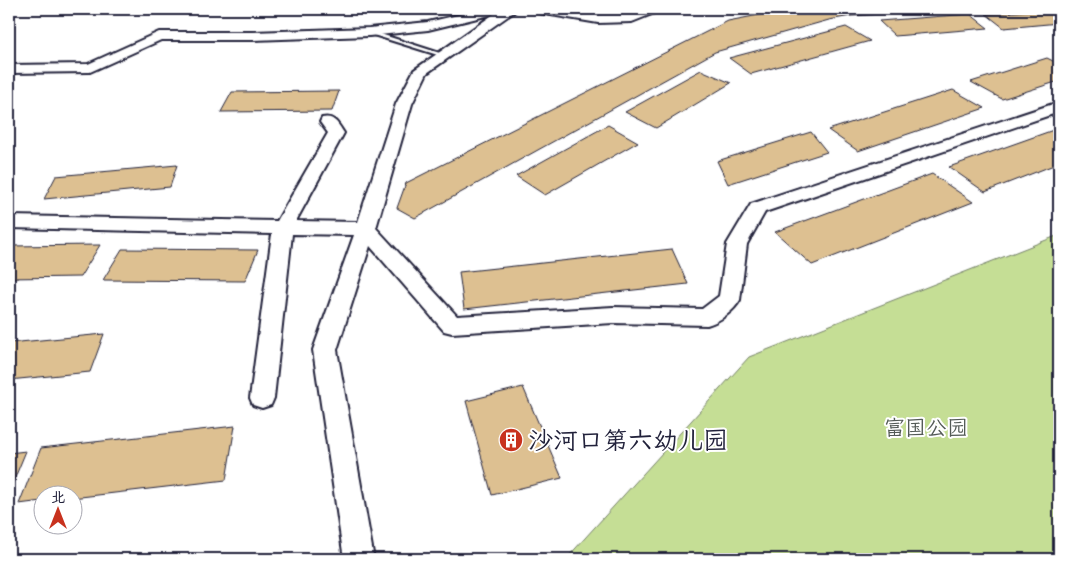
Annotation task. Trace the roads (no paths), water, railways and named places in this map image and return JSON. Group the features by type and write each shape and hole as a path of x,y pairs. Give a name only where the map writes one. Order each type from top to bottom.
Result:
{"street":[{"path":"9,69 90,68 159,36 253,36 369,32 428,26 500,9"},
{"path":"359,559 325,350 366,229 404,104 421,70 511,9"},
{"path":"539,9 598,19 632,18 652,9"},
{"path":"9,222 366,229 452,325 613,315 707,317 729,300 737,244 758,208 1059,108"},
{"path":"262,398 283,227 336,133 328,122"}],"lane":[{"path":"369,32 443,55"}],"place":[{"name":"沙河口第六幼儿园","path":"511,440"}],"park label":[{"name":"富国公园","path":"926,428"}]}
